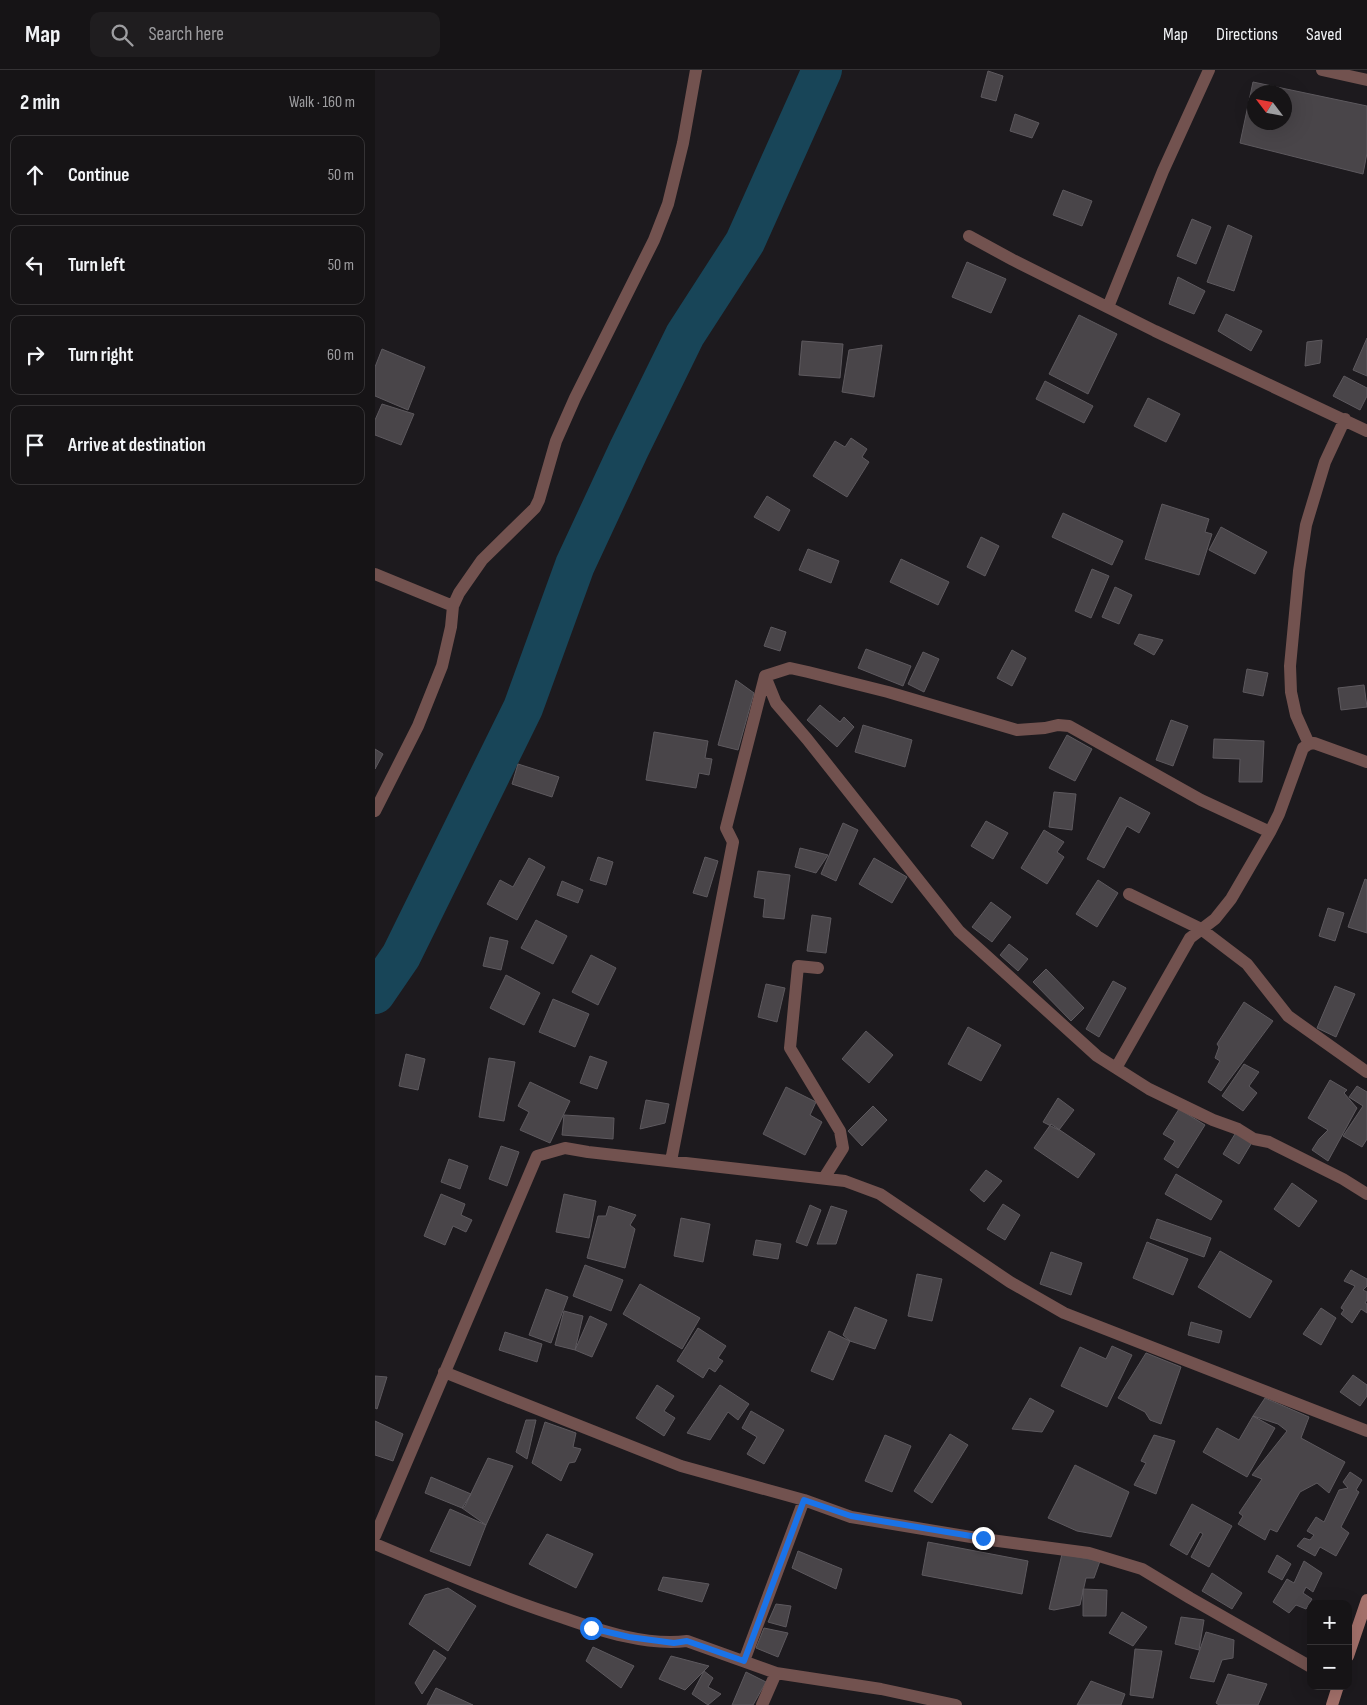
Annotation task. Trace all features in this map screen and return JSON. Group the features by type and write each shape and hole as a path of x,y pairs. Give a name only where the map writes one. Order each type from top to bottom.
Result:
{"street":[{"path":"375,811 418,726 442,666 451,627 453,606 459,593 482,560 535,508 556,442 575,398 654,240 668,204 683,143 696,70"},
{"path":"1108,307 1163,171 1209,70"},
{"path":"1322,70 1367,80"},
{"path":"969,236 1108,307 1367,431"},
{"path":"1309,744 1297,715 1291,692 1291,666 1299,572 1306,525 1325,462 1345,420"},
{"path":"375,574 453,606"},
{"path":"765,676 790,668 888,692 1017,730 1058,725 1069,726 1201,800 1270,832"},
{"path":"765,676 776,703 807,739 959,931 1097,1056 1149,1089 1213,1120 1238,1129 1254,1138 1269,1142 1343,1179 1367,1194"},
{"path":"671,1161 733,842 726,828 765,676"},
{"path":"1116,1068 1190,938 1215,919 1231,899 1279,814 1303,748 1314,743 1367,762"},
{"path":"1129,894 1201,929 1247,964 1288,1016 1367,1072"},
{"path":"817,968 798,966 790,1048 840,1131 843,1148 824,1178"},
{"path":"375,1536 537,1156 565,1148 845,1181 880,1194 1010,1282 1064,1313 1367,1431"},
{"path":"444,1372 681,1466 804,1500 851,1516 1089,1553 1142,1569 1307,1665"},
{"path":"744,1661 804,1500"},
{"path":"375,1544 511,1601 591,1628 629,1637 674,1643 687,1641 776,1672 881,1689 956,1705"},
{"path":"1352,1645 1367,1600"},
{"path":"762,1705 776,1672"},
{"path":"1332,1705 1337,1690"}],"building":[{"path":"988,71 1003,76 996,101 981,97"},
{"path":"1253,82 1267,85 1252,85"},
{"path":"1292,90 1367,106 1367,153 1363,174 1240,143 1247,110 1247,130 1292,130"},
{"path":"1015,114 1039,123 1032,138 1010,131"},
{"path":"1063,190 1092,201 1082,226 1053,215"},
{"path":"1192,219 1211,227 1196,264 1177,256"},
{"path":"1228,225 1252,236 1234,291 1207,282"},
{"path":"967,262 1006,279 991,313 952,297"},
{"path":"1178,277 1205,291 1194,314 1169,304"},
{"path":"1226,314 1262,331 1251,351 1218,331"},
{"path":"1079,315 1117,334 1088,394 1049,374"},
{"path":"1367,338 1367,376 1353,370"},
{"path":"1322,340 1320,363 1305,366 1307,342"},
{"path":"802,341 843,344 840,378 799,375"},
{"path":"882,345 874,397 842,392 849,350"},
{"path":"382,349 425,367 408,410 375,396 375,367"},
{"path":"1344,376 1367,388 1367,396 1360,410 1333,396"},
{"path":"1045,381 1093,406 1084,423 1036,399"},
{"path":"1148,398 1180,414 1166,442 1134,426"},
{"path":"382,404 414,414 401,445 375,435 375,420"},
{"path":"851,438 867,449 862,457 869,462 847,497 813,476 835,441 845,447"},
{"path":"767,496 790,510 779,531 754,517"},
{"path":"1162,504 1209,519 1205,532 1212,534 1199,575 1145,559"},
{"path":"1063,513 1123,541 1112,565 1052,537"},
{"path":"1221,527 1267,552 1255,574 1209,550"},
{"path":"981,537 999,546 985,576 967,567"},
{"path":"808,549 839,561 831,583 799,570"},
{"path":"901,559 949,582 938,605 890,582"},
{"path":"1092,569 1109,576 1091,618 1075,611"},
{"path":"1115,587 1132,595 1119,624 1102,617"},
{"path":"771,627 786,632 780,651 764,646"},
{"path":"1139,634 1163,640 1154,655 1134,644"},
{"path":"866,649 911,666 903,686 858,668"},
{"path":"1012,650 1026,658 1012,686 997,678"},
{"path":"923,652 939,659 924,692 908,684"},
{"path":"1247,669 1268,673 1263,696 1243,692"},
{"path":"736,680 754,693 738,750 718,745"},
{"path":"1364,685 1367,707 1341,710 1338,688"},
{"path":"820,705 840,722 844,717 854,727 837,747 807,720"},
{"path":"1171,720 1188,726 1173,766 1156,760"},
{"path":"863,725 912,740 905,767 855,752"},
{"path":"654,732 708,741 705,758 712,759 709,775 699,773 696,788 646,780"},
{"path":"1067,735 1092,749 1075,781 1049,768"},
{"path":"1214,739 1264,741 1262,782 1239,782 1240,759 1213,758"},
{"path":"375,749 383,754 375,769"},
{"path":"518,764 559,777 552,797 512,784"},
{"path":"1054,792 1076,794 1072,830 1049,827"},
{"path":"1120,797 1150,813 1139,833 1127,826 1104,868 1087,859"},
{"path":"986,821 1008,833 993,859 971,846"},
{"path":"843,823 858,830 836,881 821,874"},
{"path":"1044,830 1064,842 1057,852 1064,857 1047,884 1021,868"},
{"path":"800,848 828,855 816,873 795,867"},
{"path":"598,857 613,862 606,885 590,880"},
{"path":"705,857 718,861 707,897 693,893"},
{"path":"529,858 545,867 517,920 487,904 500,880 513,887"},
{"path":"874,858 907,877 892,903 859,884"},
{"path":"758,871 790,875 784,919 763,917 765,899 754,897"},
{"path":"1365,879 1367,880 1367,933 1348,927"},
{"path":"1098,880 1118,893 1097,927 1076,914"},
{"path":"562,881 583,890 578,903 557,895"},
{"path":"991,902 1011,917 992,942 972,927"},
{"path":"1328,908 1344,913 1335,941 1319,936"},
{"path":"812,915 831,918 826,953 807,951"},
{"path":"536,920 567,936 553,964 521,948"},
{"path":"490,937 508,941 501,970 483,966"},
{"path":"1009,944 1028,959 1018,971 1000,955"},
{"path":"591,955 616,968 598,1005 572,992"},
{"path":"1046,969 1084,1008 1071,1021 1033,982"},
{"path":"506,975 540,993 524,1025 490,1008"},
{"path":"1113,981 1126,988 1099,1037 1086,1029"},
{"path":"766,984 785,988 777,1022 758,1017"},
{"path":"1335,986 1355,994 1336,1037 1317,1028"},
{"path":"553,999 589,1014 575,1047 539,1032"},
{"path":"1244,1002 1273,1021 1221,1091 1208,1082 1220,1061 1215,1058 1219,1047 1217,1044"},
{"path":"968,1027 1001,1045 981,1081 948,1064"},
{"path":"866,1031 893,1055 869,1083 842,1059"},
{"path":"406,1054 425,1059 418,1090 399,1086"},
{"path":"590,1056 607,1062 597,1089 580,1083"},
{"path":"489,1058 515,1062 504,1121 479,1117"},
{"path":"1244,1064 1259,1072 1249,1086 1257,1093 1243,1111 1222,1096"},
{"path":"1330,1080 1347,1090 1344,1093 1357,1108 1328,1161 1312,1150 1328,1130 1308,1118"},
{"path":"530,1082 570,1101 550,1143 520,1130 529,1112 518,1106"},
{"path":"1357,1086 1367,1092 1367,1139 1362,1147 1343,1136 1363,1106 1349,1097"},
{"path":"786,1087 816,1102 810,1115 822,1122 805,1155 763,1134"},
{"path":"1058,1098 1074,1110 1059,1130 1043,1122"},
{"path":"646,1100 669,1104 665,1123 640,1129"},
{"path":"873,1106 887,1120 862,1146 848,1131"},
{"path":"1179,1109 1205,1125 1178,1168 1164,1159 1175,1141 1163,1134"},
{"path":"564,1115 614,1118 613,1139 562,1135"},
{"path":"1051,1124 1095,1154 1078,1178 1034,1148"},
{"path":"1238,1129 1254,1139 1239,1164 1223,1154"},
{"path":"501,1146 519,1152 507,1186 489,1179"},
{"path":"449,1159 468,1166 460,1189 441,1182"},
{"path":"986,1170 1002,1181 984,1202 970,1190"},
{"path":"1176,1174 1222,1201 1211,1220 1165,1194"},
{"path":"1292,1183 1317,1201 1299,1227 1274,1209"},
{"path":"441,1194 465,1204 461,1215 472,1220 466,1232 453,1226 445,1245 424,1236"},
{"path":"564,1194 596,1201 589,1238 556,1232"},
{"path":"1003,1204 1020,1215 1005,1240 987,1229"},
{"path":"810,1205 821,1210 807,1246 796,1242"},
{"path":"609,1206 636,1215 630,1225 635,1229 625,1268 587,1258 598,1216 606,1216"},
{"path":"831,1206 847,1211 836,1244 817,1244"},
{"path":"681,1218 710,1224 703,1262 674,1256"},
{"path":"1157,1219 1211,1238 1204,1257 1150,1238"},
{"path":"756,1240 781,1244 778,1259 753,1255"},
{"path":"1147,1242 1188,1259 1173,1295 1133,1278"},
{"path":"1220,1251 1272,1281 1250,1318 1198,1287"},
{"path":"1051,1252 1082,1263 1071,1295 1040,1284"},
{"path":"585,1265 623,1280 611,1311 573,1296"},
{"path":"1351,1270 1367,1279 1367,1286 1363,1290 1367,1292 1365,1303 1367,1304 1367,1313 1361,1309 1352,1323 1341,1314 1344,1310 1341,1308 1355,1286 1344,1281"},
{"path":"917,1274 942,1279 932,1321 908,1316"},
{"path":"640,1284 700,1318 682,1349 623,1314"},
{"path":"546,1289 568,1297 551,1343 529,1335"},
{"path":"855,1307 887,1320 875,1349 850,1341 843,1335"},
{"path":"1321,1308 1336,1318 1321,1345 1303,1334"},
{"path":"564,1311 583,1316 575,1350 555,1345"},
{"path":"590,1316 607,1324 592,1357 575,1350"},
{"path":"1191,1322 1222,1331 1219,1343 1188,1335"},
{"path":"698,1328 726,1346 718,1358 723,1361 715,1372 709,1368 703,1378 677,1361"},
{"path":"829,1331 850,1341 833,1380 811,1371"},
{"path":"505,1332 542,1344 537,1362 499,1350"},
{"path":"1112,1346 1132,1355 1107,1407 1061,1386 1080,1347 1106,1359"},
{"path":"1146,1353 1181,1367 1161,1424 1150,1420 1145,1412 1118,1398"},
{"path":"1353,1375 1367,1385 1367,1396 1360,1406 1340,1392"},
{"path":"375,1376 387,1377 377,1409 375,1408"},
{"path":"657,1385 674,1396 664,1411 675,1418 664,1436 636,1418"},
{"path":"720,1385 749,1404 738,1420 728,1412 710,1440 687,1433"},
{"path":"1030,1398 1054,1411 1042,1432 1012,1429"},
{"path":"1265,1398 1309,1417 1301,1438 1345,1462 1329,1493 1317,1483 1300,1492 1277,1532 1270,1529 1265,1540 1238,1524 1243,1516 1239,1513 1262,1479 1252,1475 1287,1431 1278,1424 1253,1416"},
{"path":"751,1411 784,1430 764,1464 747,1454 757,1437 742,1428"},
{"path":"1253,1416 1275,1428 1247,1477 1203,1452 1217,1428 1239,1440"},
{"path":"526,1420 536,1420 527,1459 516,1452"},
{"path":"375,1421 403,1434 393,1461 375,1455"},
{"path":"545,1422 576,1433 573,1447 581,1449 575,1462 569,1463 561,1481 532,1463"},
{"path":"950,1434 968,1445 932,1503 914,1491"},
{"path":"885,1435 911,1446 892,1492 865,1481"},
{"path":"1154,1435 1175,1441 1156,1494 1134,1485 1146,1463 1141,1461"},
{"path":"488,1458 513,1466 486,1525 462,1508 465,1506"},
{"path":"1075,1465 1129,1492 1111,1537 1077,1531 1048,1518"},
{"path":"1350,1472 1362,1480 1356,1490 1359,1492 1341,1527 1349,1533 1336,1556 1320,1547 1315,1556 1297,1546 1304,1538 1310,1540 1314,1535 1307,1531 1316,1517 1324,1522 1339,1490 1348,1488 1343,1482"},
{"path":"431,1477 471,1494 462,1508 425,1493"},
{"path":"1192,1504 1232,1526 1209,1567 1191,1557 1203,1534 1200,1532 1187,1555 1170,1545"},
{"path":"450,1509 486,1525 470,1566 430,1551"},
{"path":"547,1534 593,1554 576,1588 529,1564"},
{"path":"928,1542 1028,1561 1022,1594 922,1575"},
{"path":"798,1551 842,1569 836,1589 792,1568"},
{"path":"1062,1554 1100,1561 1094,1578 1086,1578 1080,1605 1054,1610 1049,1609"},
{"path":"1277,1555 1291,1564 1282,1580 1268,1572"},
{"path":"1304,1561 1322,1573 1313,1592 1306,1587 1303,1593 1312,1599 1307,1600 1306,1609 1296,1605 1289,1613 1273,1602 1287,1579 1294,1583"},
{"path":"1212,1573 1242,1593 1232,1609 1202,1591"},
{"path":"663,1577 709,1584 702,1602 658,1590"},
{"path":"448,1588 476,1606 448,1651 409,1624 425,1595"},
{"path":"1083,1589 1107,1590 1106,1616 1083,1616"},
{"path":"776,1604 791,1606 786,1627 768,1622"},
{"path":"1122,1612 1147,1627 1133,1646 1109,1633"},
{"path":"1181,1617 1204,1620 1199,1650 1175,1644"},
{"path":"764,1628 788,1633 778,1657 756,1648"},
{"path":"1206,1632 1234,1640 1233,1658 1222,1660 1214,1682 1190,1678"},
{"path":"593,1647 634,1666 621,1688 586,1661"},
{"path":"1135,1649 1162,1651 1153,1698 1130,1695"},
{"path":"434,1650 446,1658 422,1694 415,1683"},
{"path":"671,1656 709,1666 685,1690 659,1679"},
{"path":"704,1671 713,1678 708,1687 721,1694 708,1705 692,1694"},
{"path":"746,1672 766,1682 753,1705 732,1705"},
{"path":"1228,1674 1267,1684 1258,1705 1219,1705 1216,1703"},
{"path":"1091,1681 1125,1694 1121,1705 1077,1705"},
{"path":"436,1688 473,1705 427,1705"}],"waterway":[{"path":"375,994 401,956 523,708 575,565 629,449 685,335 745,242 822,70"}],"route":[{"path":"591,1628 629,1637 674,1643 687,1641 744,1661 804,1500 851,1516 983,1538"}]}
